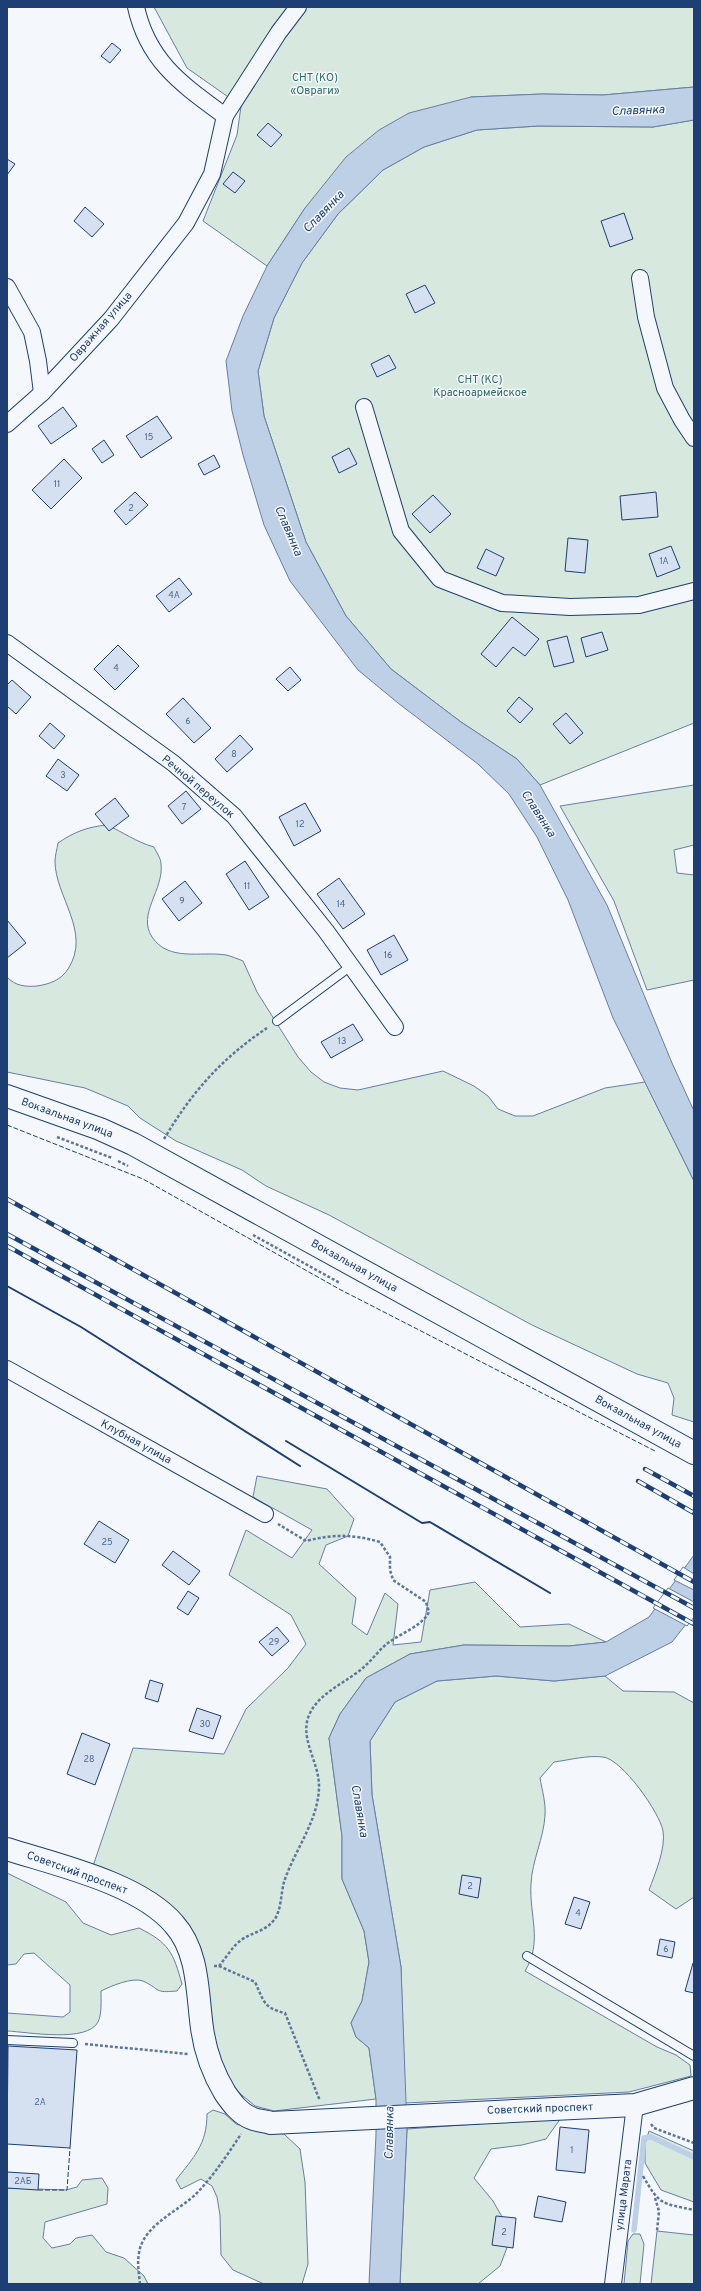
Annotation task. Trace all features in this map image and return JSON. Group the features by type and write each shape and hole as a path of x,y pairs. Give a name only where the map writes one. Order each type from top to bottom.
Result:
{"street":[{"path":"136,7 139,21 154,54 177,80 226,116"},
{"name":"Овражная улица","path":"7,424 42,393 111,319 186,223 212,174 226,116 279,32 298,7"},
{"path":"640,278 646,317 665,388 682,420 694,438"},
{"path":"7,287 32,332 38,361 42,393"},
{"path":"364,407 401,532 440,578 502,603 570,607 639,606 694,591"},
{"name":"Речной переулок","path":"7,643 173,763 234,816 326,931 395,1027"},
{"name":"Вокзальная улица","path":"7,1096 100,1129 133,1144 694,1453"},
{"name":"Клубная улица","path":"7,1369 265,1514"},
{"name":"Советский проспект","path":"7,1849 120,1886 149,1903 174,1923 187,1942 194,1965 208,2056 218,2081 234,2107 251,2118 271,2123 446,2113 635,2105 694,2088"},
{"name":"улица Марата","path":"613,2284 635,2105"}],"lane":[{"path":"277,1021 351,966"},
{"path":"526,1956 694,2056"},
{"path":"7,2040 73,2043"}],"path":[{"path":"162,1141 184,1106 204,1082 251,1038 277,1021"},
{"path":"219,1966 240,1940 266,1928 275,1919 290,1864 313,1814 319,1786 317,1772 305,1731 310,1713 318,1701 365,1666 384,1646 416,1626 426,1617 429,1612 426,1602 393,1580 390,1570 390,1557 380,1542 360,1536 332,1535 306,1541 265,1514"},
{"path":"194,1965 219,1966 255,1982 264,2004 274,2010 285,2013 327,2120"},
{"path":"73,2043 208,2056"},
{"path":"635,2105 654,2128 694,2143"},
{"path":"140,2284 139,2252 149,2232 168,2214 196,2194 224,2160 251,2118"},
{"path":"643,2176 655,2198 659,2211 657,2231"},
{"path":"655,2198 667,2204 694,2210"}],"green space":[{"name":"СНТ (КО) «Овраги»","path":"154,7 694,7 694,87 603,95 542,94 471,97 305,208 267,266 203,221 237,135 241,106 187,68"},
{"name":"СНТ (КС) Красноармейское","path":"694,120 694,723 540,785 517,759 461,722 391,669 346,616 306,542 264,416 258,371 274,318 302,263 338,214 383,170 424,147 477,130 538,126 653,127"},
{"path":"694,785 694,845 674,850 677,873 694,875 694,980 647,990 614,901 560,806"},
{"path":"107,825 154,847 159,857 161,862 161,874 149,911 148,920 148,928 152,937 159,945 176,953 226,955 243,961 257,992 298,1057 311,1072 324,1082 340,1088 358,1090 443,1071 474,1086 488,1096 498,1109 515,1116 533,1116 605,1088 645,1082 694,1181 694,1422 672,1415 674,1398 668,1383 637,1374 532,1325 329,1215 266,1186 242,1170 176,1141 140,1118 128,1106 85,1088 7,1072 7,977 17,984 25,986 46,984 59,979 65,973 74,955 76,942 74,928 60,888 57,874 55,859 58,843 81,831"},
{"path":"257,1476 327,1489 354,1519 348,1536 326,1545 319,1564 356,1598 352,1624 367,1635 385,1593 398,1604 393,1645 421,1642 430,1590 475,1582 520,1627 569,1624 606,1642 569,1646 464,1645 410,1654 366,1678 340,1714 329,1738 342,1836 342,1879 364,1931 369,1962 362,2001 351,2023 356,2037 369,2048 376,2099 274,2111 255,2106 237,2091 214,2055 200,1953 92,1869 133,1748 224,1754 246,1709 288,1668 306,1644 291,1615 229,1575 246,1530 292,1558 312,1530 253,1497"},
{"path":"496,1676 554,1681 605,1676 623,1691 674,1692 694,1703 694,1897 676,1909 649,1890 657,1869 663,1845 663,1831 648,1800 620,1767 611,1760 603,1757 585,1757 554,1762 540,1778 545,1815 543,1832 533,1866 531,1895 534,1939 533,1950 525,1971 657,2047 676,2055 690,2065 691,2076 629,2092 405,2103 401,1967 372,1795 370,1741 395,1702 437,1681"},
{"path":"7,1873 66,1902 83,1923 111,1935 139,1928 149,1933 163,1944 172,1956 182,1984 177,1991 164,1992 143,1981 133,1980 101,1991 101,2011 98,2022 92,2028 82,2032 56,2035 7,2031 7,2013 63,2017 70,2012 70,1985 34,1953 24,1954 16,1964 7,1965"},
{"path":"213,2110 225,2114 236,2124 261,2132 284,2134 300,2149 305,2182 308,2264 302,2284 264,2284 233,2270 221,2255 220,2215 217,2197 212,2186 201,2179 181,2189 176,2180 193,2158 202,2143 205,2134 207,2114"},
{"path":"561,2118 546,2139 522,2145 491,2149 474,2178 493,2201 505,2222 508,2245 500,2266 478,2284 400,2284 407,2129"},
{"path":"649,2131 694,2151 694,2202 661,2190 645,2163 645,2144"},
{"path":"102,2178 108,2188 107,2204 45,2222 43,2238 52,2248 70,2244 76,2238 92,2235 106,2252 124,2258 144,2276 148,2284 7,2284 7,2188 66,2190 77,2187 82,2180"},
{"path":"657,2231 694,2235 694,2284 651,2284"},
{"path":"633,2234 640,2234 644,2244 640,2284 624,2284 628,2241"}],"water":[{"name":"Славянка","path":"694,87 694,120 653,127 538,126 477,130 424,147 383,170 338,214 302,263 274,318 258,371 264,416 306,542 346,616 391,669 461,722 517,759 540,785 607,905 672,1063 694,1111 694,1181 613,1018 568,900 537,837 509,794 478,764 398,703 358,670 290,581 264,525 243,455 232,411 226,361 243,316 267,266 305,208 346,157 379,130 409,113 471,97 542,94 603,95"},
{"name":"Славянка","path":"694,1555 694,1614 672,1642 605,1676 554,1681 496,1676 437,1681 395,1702 370,1741 372,1795 401,1967 407,2129 400,2284 369,2284 376,2134 376,2099 369,2048 356,2037 351,2023 362,2001 369,1962 364,1931 342,1879 342,1836 329,1738 340,1714 366,1678 410,1654 464,1645 569,1646 606,1642 649,1617"}],"pier":[{"path":"683,1567 694,1574 694,1590 674,1580"},
{"path":"668,1588 694,1602 694,1617 687,1626 653,1608"}],"building":[{"path":"112,43 121,50 110,63 101,56"},
{"path":"268,123 282,135 271,147 257,135"},
{"path":"7,159 15,164 7,175"},
{"path":"233,172 245,181 235,193 223,184"},
{"path":"85,207 104,224 92,237 74,221"},
{"path":"624,213 633,239 610,247 601,221"},
{"path":"425,285 435,303 415,313 406,294"},
{"path":"389,355 396,368 377,377 371,364"},
{"path":"63,407 77,426 51,444 38,426"},
{"path":"157,416 172,438 141,458 126,436"},
{"path":"104,440 114,455 102,463 92,449"},
{"path":"349,448 357,464 339,473 332,457"},
{"path":"214,455 220,467 204,475 198,464"},
{"path":"64,459 82,478 51,509 32,490"},
{"path":"135,492 148,505 126,525 114,511"},
{"path":"656,492 658,517 622,520 620,496"},
{"path":"433,495 451,514 430,533 412,514"},
{"path":"568,538 588,540 585,573 565,571"},
{"path":"671,546 680,568 657,577 649,554"},
{"path":"486,549 504,558 496,576 477,568"},
{"path":"179,578 192,594 169,612 156,596"},
{"path":"512,617 539,639 525,656 513,647 496,667 481,654"},
{"path":"602,632 608,650 586,657 581,638"},
{"path":"567,636 574,662 554,667 547,641"},
{"path":"118,645 139,666 115,690 94,669"},
{"path":"290,667 301,680 288,691 276,679"},
{"path":"12,680 31,697 16,714 7,706 7,685"},
{"path":"519,697 533,709 520,723 507,711"},
{"path":"183,698 211,728 194,743 166,714"},
{"path":"566,713 583,733 570,744 553,724"},
{"path":"50,723 65,736 54,749 39,736"},
{"path":"240,735 253,749 227,772 215,759"},
{"path":"58,759 79,775 67,791 46,776"},
{"path":"186,791 201,809 182,824 168,806"},
{"path":"115,798 129,816 109,831 95,814"},
{"path":"305,803 321,831 294,846 279,817"},
{"path":"245,861 269,897 249,910 226,874"},
{"path":"339,878 365,914 343,929 317,894"},
{"path":"185,881 202,903 179,921 162,899"},
{"path":"7,920 26,943 7,958"},
{"path":"394,935 408,960 381,975 367,950"},
{"path":"353,1024 363,1040 331,1058 321,1042"},
{"path":"99,1521 129,1540 115,1563 84,1544"},
{"path":"173,1551 200,1571 189,1585 162,1565"},
{"path":"188,1591 199,1598 188,1615 177,1608"},
{"path":"277,1627 289,1641 272,1656 259,1642"},
{"path":"150,1680 163,1684 158,1702 145,1698"},
{"path":"197,1708 221,1716 213,1739 189,1731"},
{"path":"82,1733 110,1744 95,1785 67,1774"},
{"path":"462,1875 481,1878 478,1898 459,1894"},
{"path":"574,1897 590,1902 581,1929 565,1924"},
{"path":"660,1939 675,1942 672,1958 657,1955"},
{"path":"694,1963 694,1993 685,1991"},
{"path":"8,2046 77,2050 70,2148 7,2144"},
{"path":"560,2127 589,2130 585,2173 556,2170"},
{"path":"7,2172 39,2174 38,2190 7,2188"},
{"path":"538,2196 566,2202 562,2222 534,2217"},
{"path":"496,2216 516,2218 513,2248 492,2245"}],"waterway":[{"path":"634,2230 644,2138 651,2137 694,2157"}],"railway":[{"path":"7,1199 694,1582"},
{"path":"7,1234 694,1608"},
{"path":"7,1246 694,1624"},
{"path":"645,1469 694,1496"},
{"path":"638,1481 694,1513"}],"fence":[{"path":"7,1125 143,1179 341,1290 655,1451"},
{"path":"38,2190 67,2190 70,2148"}],"wall":[{"path":"7,1286 81,1327 300,1466"},
{"path":"286,1441 422,1523 430,1522 550,1593"}]}
